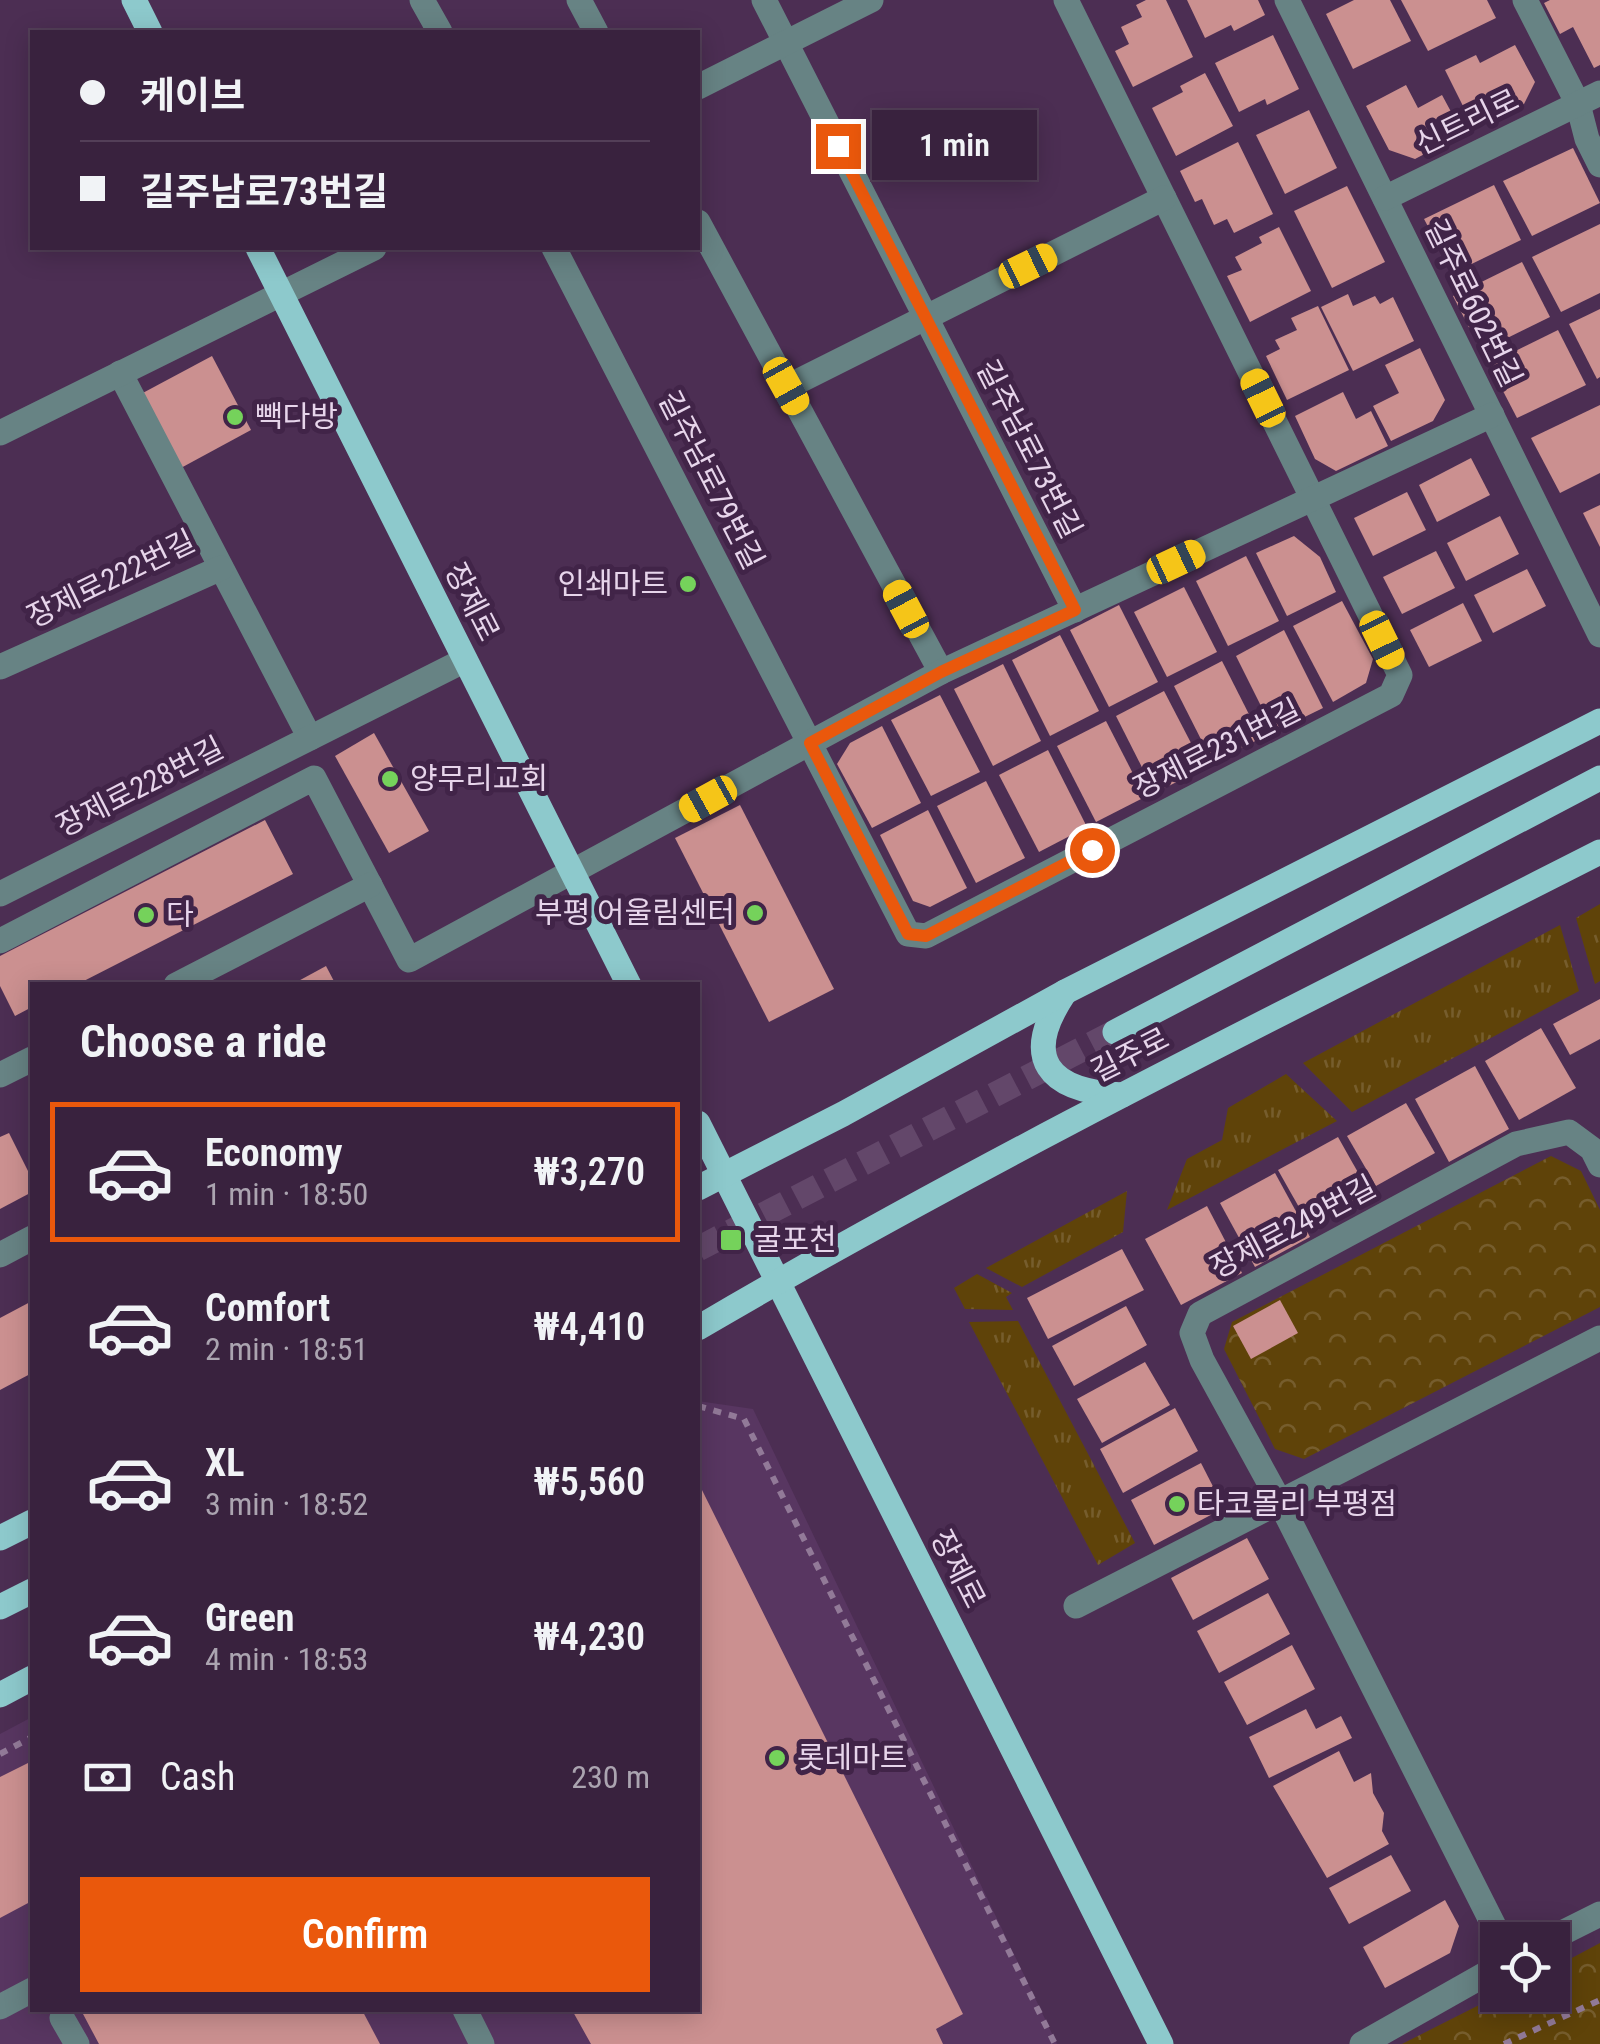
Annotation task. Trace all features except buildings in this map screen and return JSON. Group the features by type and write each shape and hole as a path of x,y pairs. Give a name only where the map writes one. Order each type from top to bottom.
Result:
{"main road":[{"path":"134,0 149,30"},
{"name":"장제로","path":"259,250 627,982"},
{"path":"700,1187 1064,992 1600,721"},
{"name":"길주로","path":"1115,1032 1600,778"},
{"name":"길주로","path":"700,1327 1122,1095 1600,852"},
{"path":"1064,992 1042,1036 1046,1060 1054,1075 1081,1090 1122,1095"},
{"name":"장제로","path":"700,1126 1161,2044"},
{"path":"0,1538 30,1523"},
{"path":"0,1608 30,1592"},
{"path":"0,1694 30,1679"}],"street":[{"path":"422,0 439,30"},
{"path":"579,0 595,30"},
{"name":"길주남로73번길","path":"764,0 1075,610"},
{"path":"700,85 871,0"},
{"name":"장제로231번길","path":"810,743 908,934 926,936 1391,694 1400,675 1066,0"},
{"name":"길주로602번길","path":"1287,0 1600,635"},
{"path":"1525,0 1589,99 1586,139 1600,165"},
{"name":"신트리로","path":"1385,198 1589,99"},
{"path":"786,386 1164,198"},
{"path":"700,226 941,672"},
{"path":"0,433 370,250"},
{"name":"길주남로79번길","path":"555,250 810,743"},
{"name":"장제로222번길","path":"0,667 221,568 120,373"},
{"path":"0,941 314,778 370,885 406,972 573,874 941,672 1492,415"},
{"path":"221,568 310,738"},
{"name":"장제로228번길","path":"0,894 465,660"},
{"path":"182,982 370,885"},
{"name":"장제로249번길","path":"1492,1922 1280,1504 1202,1360 1192,1333 1200,1314 1516,1144 1569,1132 1592,1150 1600,1165"},
{"path":"0,1255 30,1239"},
{"path":"1076,1606 1600,1338"},
{"path":"1570,1929 1600,1914"},
{"path":"1362,2044 1480,1976"},
{"path":"0,2007 30,1991"},
{"path":"465,2012 482,2044"},
{"path":"62,2018 76,2044"}],"path":[{"path":"700,1407 744,1419 1054,2044"},
{"path":"0,1754 30,1738"},
{"path":"1504,2044 1600,2000"}],"shaded area":[{"path":"700,1401 753,1409 1057,2044 0,2044 0,1734 30,1718 30,2012 700,2012"}],"green space":[{"path":"1600,904 1600,981 1595,984 1576,918"},
{"path":"1560,925 1579,991 1352,1112 1303,1063"},
{"path":"1286,1074 1337,1121 1167,1210 1187,1159 1222,1140 1228,1108"},
{"path":"1551,1156 1581,1171 1600,1210 1600,1307 1304,1459 1275,1449 1224,1349 1232,1322"},
{"path":"1127,1191 1123,1232 1022,1287 986,1268"},
{"path":"977,1274 1012,1293 1006,1297 1013,1310 965,1309 954,1288"},
{"path":"1018,1321 1135,1543 1098,1565 969,1322"},
{"path":"1600,1943 1600,2044 1402,2044 1480,2005 1480,2012 1570,2012 1570,1959"}],"tunnel":[{"path":"700,1248 1115,1032"}],"place":[{"name":"빽다방","path":"235,417"},
{"name":"인쇄마트","path":"688,584"},
{"name":"양무리교회","path":"390,779"},
{"name":"부평 어울림센터","path":"755,913"},
{"name":"다","path":"146,915"},
{"name":"굴포천","path":"731,1240"},
{"name":"타코몰리 부평점","path":"1177,1504"},
{"name":"롯데마트","path":"777,1758"}],"route":[{"path":"838,146 1075,610 941,672 810,743 908,934 926,936 1092,850"}]}
